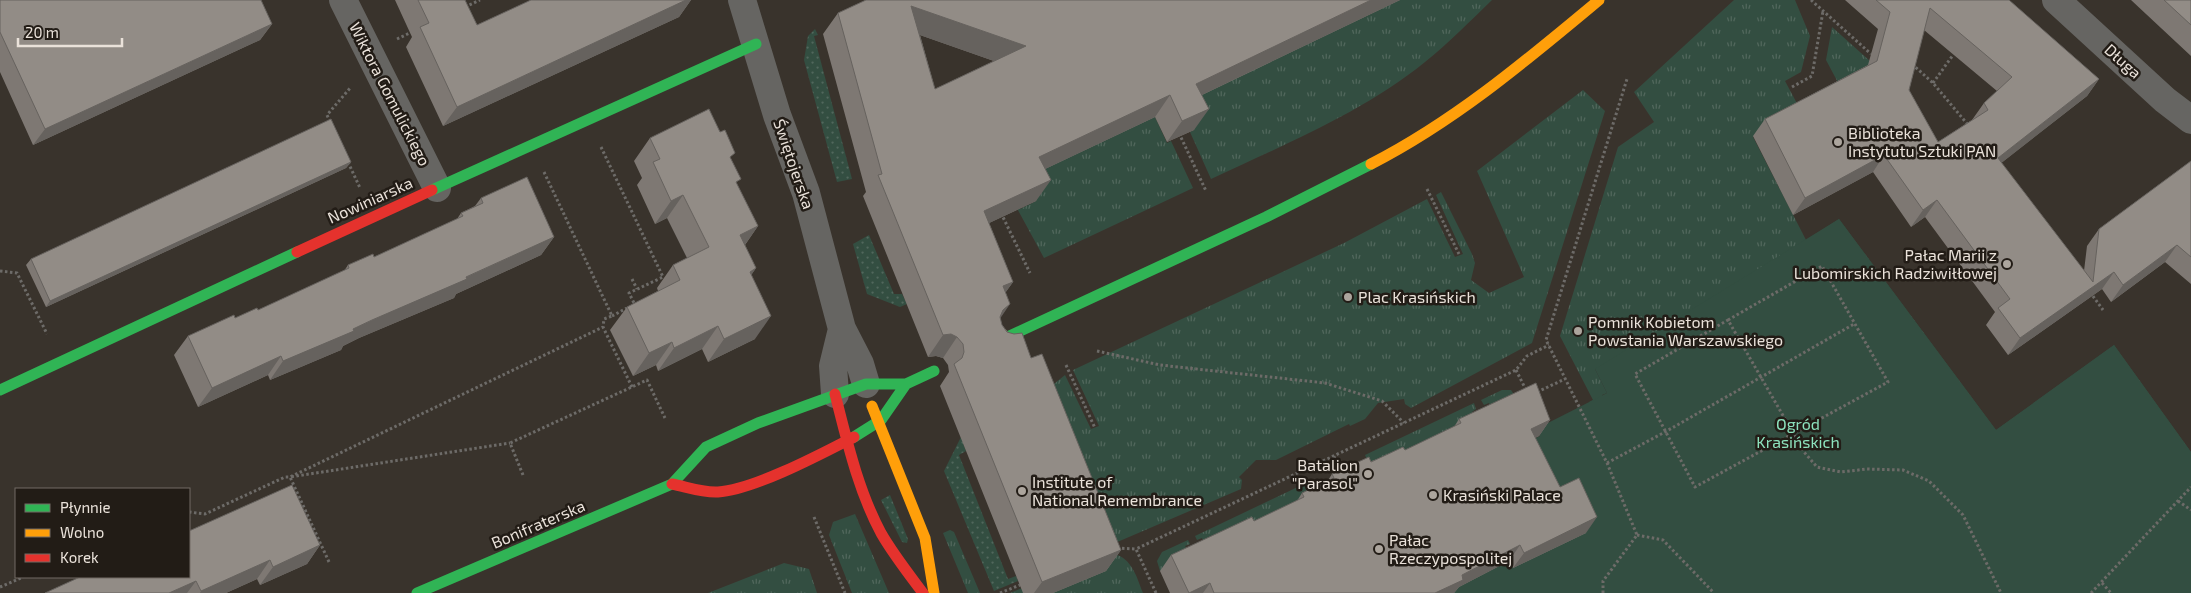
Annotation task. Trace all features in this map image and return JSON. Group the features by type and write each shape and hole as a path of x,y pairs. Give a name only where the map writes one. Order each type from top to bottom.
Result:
{"street":[{"name":"Wiktora Gomulickiego","path":"343,0 437,188"},
{"name":"Świętojerska","path":"742,0 783,132 806,193 842,329 860,364 878,424 925,538 934,593"},
{"path":"1001,340 1266,217 1390,154 1442,122 1504,79 1599,0"},
{"name":"Długa","path":"2056,0 2165,100 2191,120"},
{"name":"Nowiniarska","path":"0,390 561,130 756,44"},
{"name":"Świętojerska","path":"842,329 833,366 835,394 847,440 876,524 891,549 923,593"},
{"path":"866,384 906,384 934,371"},
{"name":"Bonifraterska","path":"417,593 672,484 706,448 718,441 835,394 866,384"},
{"path":"672,484 717,492 731,490 847,440 878,424 888,413 906,384"}],"path":[{"path":"464,8 480,0"},
{"path":"1811,0 1872,54"},
{"path":"1792,87 1812,76 1823,11"},
{"path":"395,39 421,27"},
{"path":"1933,82 1953,55"},
{"path":"1908,61 1933,82 1972,129"},
{"path":"1627,78 1546,340 1607,463 1636,536"},
{"path":"331,124 327,115 353,85"},
{"path":"1176,128 1206,191"},
{"path":"599,143 662,277 629,292 635,304 604,319 603,327 632,387"},
{"path":"346,157 361,191"},
{"path":"544,171 612,316"},
{"path":"1427,189 1459,254"},
{"path":"1000,211 1030,274"},
{"path":"1822,266 1854,324 1888,382 1695,488 1635,374 1822,266"},
{"path":"0,270 17,273 49,339"},
{"path":"632,280 637,289"},
{"path":"2085,286 2103,310"},
{"path":"1728,320 1804,452 1817,467 1841,472 1868,469 1903,470 1929,480 1963,515 2001,593"},
{"path":"1607,463 1854,324"},
{"path":"290,477 603,327"},
{"path":"1113,548 1136,549 1516,370 1527,356 1549,345"},
{"path":"1097,350 1160,365 1325,383 1382,401 1404,423"},
{"path":"1066,365 1095,428"},
{"path":"1516,370 1529,396 1565,379"},
{"path":"190,512 205,514 284,477 510,443 647,380 665,418"},
{"path":"510,443 523,475"},
{"path":"1334,456 1334,470 1340,482"},
{"path":"290,477 329,562"},
{"path":"2091,593 2191,487"},
{"path":"2178,501 2191,510"},
{"path":"814,517 845,593"},
{"path":"1603,593 1603,581 1636,536"},
{"path":"1636,536 1663,540 1714,593"},
{"path":"1136,549 1156,593"},
{"path":"0,587 21,578"},
{"path":"2102,583 2111,593"},
{"path":"1000,593 1020,585"}],"green space":[{"path":"1377,0 1492,0 1434,55 1375,97 1321,127 1211,179 1190,132 1194,130 1176,94"},
{"path":"1734,0 1795,0 1810,36 1801,72 1785,81 1801,111 1753,137 1806,240 1839,219 1996,430 2114,345 2191,452 2066,447 1595,369 1607,393 1602,395 1616,434 1589,402 1593,400 1560,336 1618,147 1654,122 1634,92"},
{"path":"1832,27 1870,61 1865,78 1842,90 1826,60"},
{"path":"815,29 818,35 814,36 852,179 837,182 804,60 808,36"},
{"path":"1583,90 1605,111 1532,343 1411,408 1405,404 1404,399 1378,403 1365,419 1350,426 1349,424 1276,460 1256,460 1239,477 1242,480 1241,489 1101,549 1039,396 1065,375 1091,429 1099,426 1073,370 1344,243 1427,199 1455,257 1463,254 1436,195 1441,192 1472,254 1475,263 1471,280 1489,293 1524,277 1477,171"},
{"path":"1150,106 1167,143 1171,141 1193,188 1044,258 1000,177 1020,209 1036,201 1019,169"},
{"name":"Ogród Krasińskich","path":"1839,219 1996,430 2114,345 2191,452 2191,593 1451,593 1451,588 1510,561 1549,503 1520,445 1540,436 1536,429 1607,393 1595,369"},
{"path":"869,235 894,294 902,294 907,304 900,307 867,294 853,244"},
{"path":"1502,390 1511,390 1519,402 1448,435 1450,439 1394,466 1392,463 1372,472 1365,455 1474,403 1476,409 1472,412 1475,418 1492,410 1489,403 1484,405 1481,400"},
{"path":"961,437 966,451 959,455 1008,579 1016,576 1018,581 994,591 944,471"},
{"path":"1304,484 1311,500 1160,571 1157,561 1162,552 1188,540 1190,544 1185,546 1189,553 1205,545 1202,538 1197,540 1195,536"},
{"path":"890,495 908,539 907,543 902,542 881,500"},
{"path":"855,514 889,593 852,593 829,535 833,522"},
{"path":"950,530 954,532 980,593 968,593 943,533"},
{"path":"1114,554 1130,564 1143,593 1010,593 1103,555"},
{"path":"784,563 809,569 817,593 708,593"}],"building":[{"path":"0,0 261,0 272,24 45,129 0,32"},
{"path":"418,0 465,0 477,25 531,0 686,0 457,107 420,27 429,23"},
{"path":"866,0 1371,0 1196,84 1209,109 1182,121 1170,95 1039,157 1051,180 984,211 1013,282 1003,286 1010,304 1003,310 1000,317 1002,325 1007,332 1014,334 1022,333 1031,358 1042,354 1121,550 1042,582 954,364 962,358 964,352 963,344 957,337 951,334 943,335 878,175 882,174 838,13","holes":["911,6 1026,46 935,89"]},
{"path":"1876,0 2009,0 2099,79 1998,158 2093,282 2099,229 2191,161 2191,257 2177,245 2123,285 2114,272 2020,338 1998,308 2010,299 1937,200 1923,210 1884,155 1805,198 1765,119 1877,61 1890,12","holes":["1930,8 2012,77 1984,103 1988,110 1938,142 1909,90"]},
{"path":"2164,0 2191,0 2191,25"},
{"path":"709,109 720,132 725,130 735,153 730,157 741,179 736,182 758,226 740,235 756,268 750,272 771,316 724,339 718,326 674,348 672,342 649,353 627,307 680,280 673,265 709,247 683,195 671,201 653,162 660,159 650,138"},
{"path":"331,119 351,162 50,301 31,259"},
{"path":"527,177 554,237 466,277 467,279 372,320 353,329 354,331 283,361 281,356 212,388 188,336 234,315 235,318 257,308 258,310 349,268 348,265 373,254 374,257 463,216 461,213 483,203 481,198"},
{"name":"Krasiński Palace","path":"1536,383 1550,420 1531,429 1560,487 1579,478 1597,517 1524,553 1520,545 1462,575 1463,580 1435,593 1214,593 1210,583 1189,593 1171,555 1252,517 1254,521 1304,497 1302,493 1334,478 1332,474 1369,457 1371,462 1403,447 1405,450 1461,423 1459,419"},
{"path":"292,485 320,545 273,567 270,560 201,591 196,581 169,593 45,593 78,578 190,578 190,531"}],"traffic: fast":[{"path":"432,190 756,44"},
{"path":"1001,340 1266,217 1371,164"},
{"path":"0,390 297,252"},
{"path":"417,593 672,484 706,447 758,423 866,384 906,384 934,371"},
{"path":"854,437 881,420 906,384"}],"traffic: slow":[{"path":"1371,164 1432,129 1461,109 1517,67 1599,0"},
{"path":"872,406 925,538 934,593"}],"traffic: jam":[{"path":"297,252 432,190"},
{"path":"835,394 854,465 873,517 881,533 923,593"},
{"path":"672,484 707,492 733,490 787,470 854,437"}],"place":[{"name":"Biblioteka Instytutu Sztuki PAN","path":"1838,142"},
{"name":"Pałac Marii z Lubomirskich Radziwiłłowej","path":"2007,264"},
{"name":"Plac Krasińskich","path":"1348,297"},
{"name":"Pomnik Kobietom Powstania Warszawskiego","path":"1578,331"},
{"name":"Batalion \"Parasol\"","path":"1368,474"},
{"name":"Institute of National Remembrance","path":"1022,491"},
{"name":"Krasiński Palace","path":"1433,495"},
{"name":"Pałac Rzeczypospolitej","path":"1379,549"}]}
